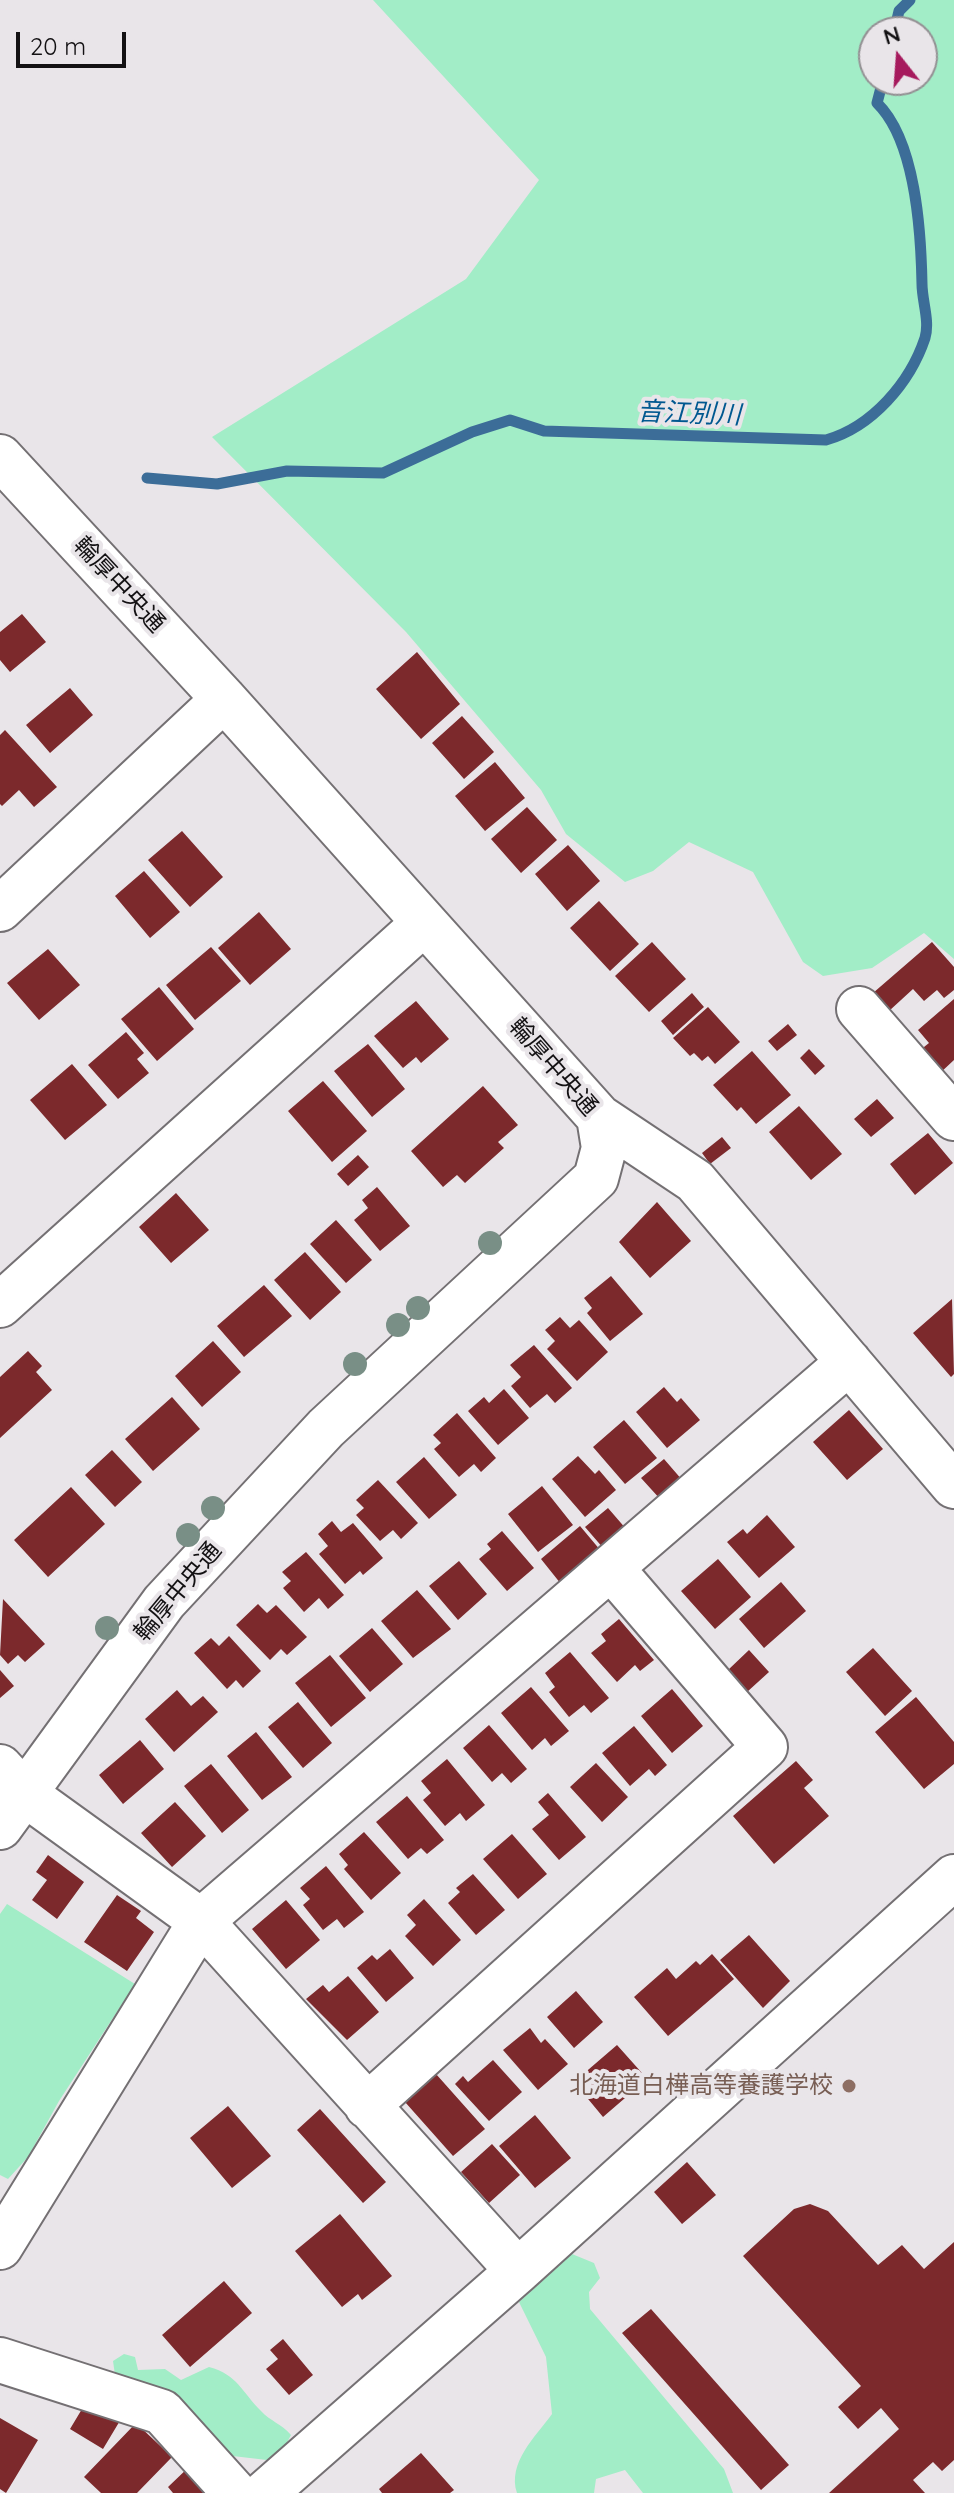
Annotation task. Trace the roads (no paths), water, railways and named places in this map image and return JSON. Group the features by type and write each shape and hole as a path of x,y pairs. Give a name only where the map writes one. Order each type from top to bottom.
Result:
{"street":[{"name":"輪厚中央通","path":"0,457 224,699 599,1117 604,1148 596,1178 326,1428 207,1555 164,1602 8,1796"},
{"path":"0,909 224,699"},
{"path":"5,1289 424,923"},
{"path":"859,1009 954,1118"},
{"path":"599,1117 695,1181 954,1486"},
{"path":"0,2247 201,1921 849,1362"},
{"path":"367,2106 765,1747 611,1568"},
{"path":"8,1796 201,1921 518,2271"},
{"path":"265,2493 518,2271 954,1877"},
{"path":"0,2360 162,2412 235,2493"}],"waterway":[{"name":"音江別川","path":"898,16 910,0"},
{"name":"音江別川","path":"147,478 217,484 287,471 383,473 472,432 510,420 544,431 826,440 843,434 874,414 899,387 918,355 926,331 914,188 900,140 877,103 879,96"}],"place":[{"name":"北海道白樺高等養護学校","path":"849,2086"}]}
